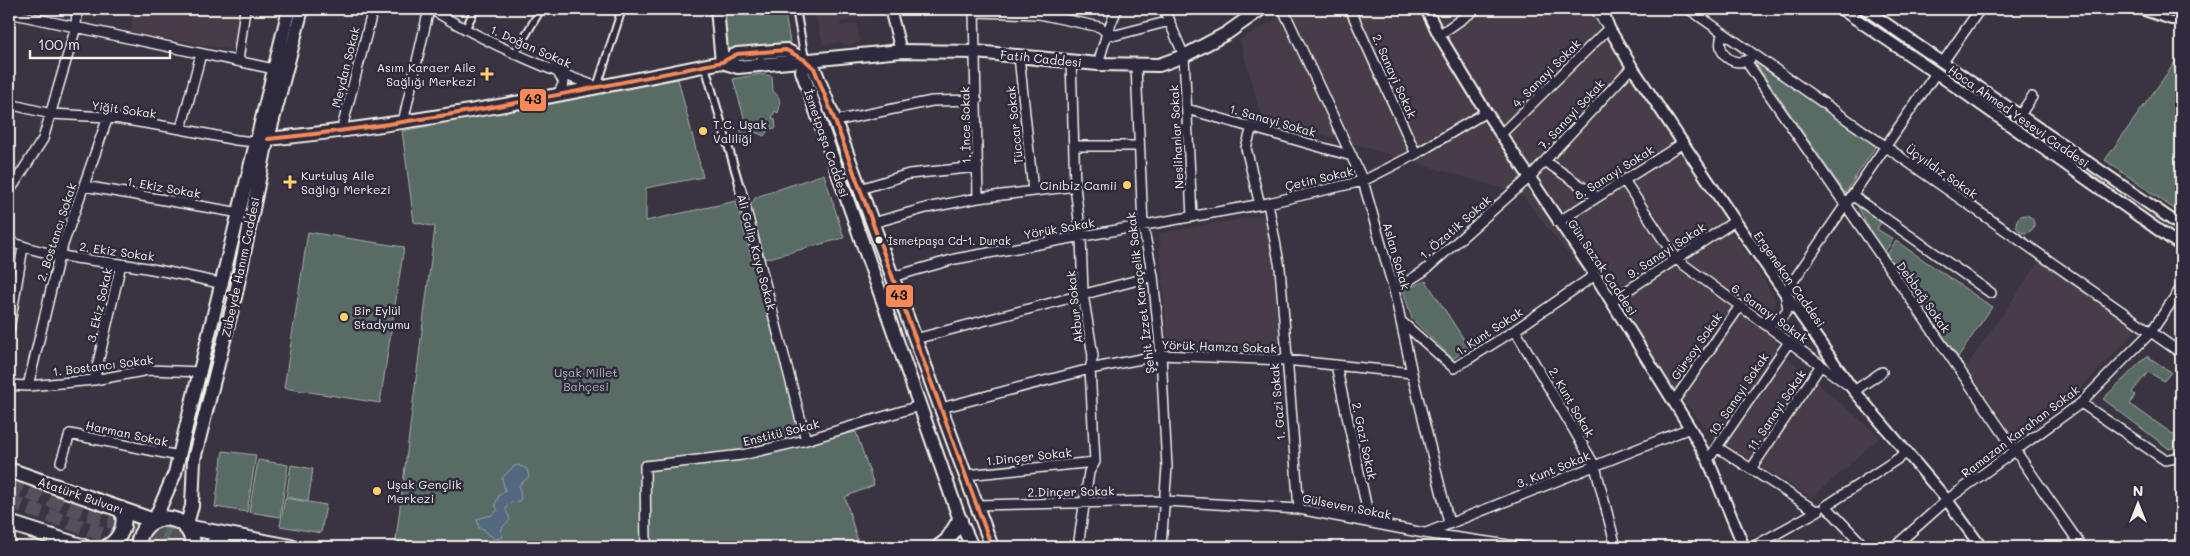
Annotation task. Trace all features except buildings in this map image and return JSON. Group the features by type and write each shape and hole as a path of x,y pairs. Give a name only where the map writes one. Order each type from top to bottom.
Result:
{"highway":[{"name":"Atatürk Bulvarı","path":"9,470 154,521 168,518 186,527 291,547"},
{"path":"106,547 120,534 124,521 121,509"},
{"path":"939,547 947,542 960,520"},
{"path":"138,547 141,532 154,521"},
{"path":"9,523 84,547"},
{"path":"186,527 191,534 193,547"},
{"path":"211,547 223,534"}],"main road":[{"name":"Zübeyde Hanım Caddesi","path":"186,527 192,506 194,459 236,293 274,69 289,9"},
{"name":"Zübeyde Hanım Caddesi","path":"154,521 175,473 240,213 302,9"},
{"path":"717,9 722,62"},
{"name":"Fatih Caddesi","path":"805,60 901,51 976,52 1098,64 1159,66 1184,56 1227,33 1261,9"},
{"path":"260,145 558,95 705,66 722,62 737,54 786,50 805,60"},
{"name":"İsmetpaşa Caddesi","path":"972,547 960,520 919,406 802,71 805,60 814,68 835,121 992,547"}],"street":[{"path":"9,192 43,139 76,28 77,9"},
{"path":"238,61 245,9"},
{"name":"Meydan Sokak","path":"341,132 373,9"},
{"path":"403,122 430,9"},
{"name":"1. Doğan Sokak","path":"430,9 465,30 514,55 597,87"},
{"path":"465,30 475,9"},
{"path":"514,55 541,9"},
{"path":"597,87 622,9"},
{"path":"796,9 805,60"},
{"path":"890,9 901,51"},
{"path":"1098,64 1106,33 1117,9"},
{"name":"Neslihanlar Sokak","path":"1164,9 1184,56 1192,218"},
{"name":"Aslan Sokak","path":"1283,9 1363,181 1402,321 1412,373 1450,523"},
{"name":"2. Sanayi Sokak","path":"1350,9 1416,154"},
{"name":"Gün Sazak Caddesi","path":"1426,9 1439,35 1500,135 1595,275 1690,428 1708,460 1744,547"},
{"path":"1439,35 1476,9"},
{"path":"1595,9 1608,28"},
{"name":"Ergenekon Caddesi","path":"1602,9 1608,28 1632,67 1735,221 1852,389 1908,452 1947,500 1981,547"},
{"name":"Üçyıldız Sokak","path":"1689,9 2181,353"},
{"name":"Hoca Ahmed Yesevi Caddesi","path":"1841,9 1936,73 2181,246"},
{"name":"Hoca Ahmed Yesevi Caddesi","path":"1865,9 2181,226"},
{"path":"1943,62 1980,9"},
{"path":"2135,9 2171,21 2181,21"},
{"path":"974,10 1039,14 1100,27 1106,33 1116,35 1170,21"},
{"name":"1. İnce Sokak","path":"974,10 978,198"},
{"path":"9,13 274,69"},
{"name":"4. Sanayi Sokak","path":"1500,135 1608,28"},
{"path":"1723,33 1720,43 1724,55 1734,62 1746,61 1755,55"},
{"path":"181,129 201,54"},
{"name":"Tüccar Sokak","path":"1019,56 1032,192"},
{"name":"Akbur Sokak","path":"1071,61 1075,186 1081,237 1083,294 1093,356 1090,369 1095,462 1089,472 1078,547"},
{"name":"Debbağ Sokak","path":"1746,61 2082,547"},
{"name":"Ali Galip Kaya Sokak","path":"705,66 740,187 806,440"},
{"name":"Şehit İzzet Karaçelik Sokak","path":"1136,66 1143,226 1153,276 1161,355 1167,467 1166,501 1161,547"},
{"name":"7. Sanayi Sokak","path":"1529,178 1632,67"},
{"path":"558,73 564,82 558,95"},
{"path":"1761,321 1770,323 1782,318 1788,309 1785,293 1936,73"},
{"path":"2020,115 2032,97"},
{"path":"835,121 932,102 977,100"},
{"name":"Yiğit Sokak","path":"9,104 51,114 108,117 260,145"},
{"name":"1. Sanayi Sokak","path":"1187,109 1352,156"},
{"name":"Çetin Sokak","path":"1143,226 1264,204 1363,181 1416,154 1486,112"},
{"name":"2. Bostancı Sokak","path":"28,386 59,256 108,117"},
{"name":"1. Gazi Sokak","path":"1252,128 1246,148 1264,204 1280,268 1299,509"},
{"name":"8. Sanayi Sokak","path":"1558,222 1683,143"},
{"path":"1074,146 1138,146"},
{"path":"1545,161 1597,197"},
{"path":"860,188 909,174 978,166"},
{"name":"1. Özatik Sokak","path":"1394,290 1424,271 1529,178"},
{"path":"1624,180 1676,259"},
{"name":"1. Ekiz Sokak","path":"84,186 240,213"},
{"path":"873,223 926,208 978,198 1075,186"},
{"path":"1852,195 1991,293"},
{"name":"9. Sanayi Sokak","path":"1611,301 1735,221"},
{"name":"Yörük Sokak","path":"892,277 955,259 1143,226"},
{"name":"2. Ekiz Sokak","path":"9,241 23,247 59,256 170,271 223,284"},
{"path":"9,330 23,247"},
{"name":"6. Sanayi Sokak","path":"1676,259 1852,389"},
{"name":"3. Ekiz Sokak","path":"94,380 121,264"},
{"name":"1. Kunt Sokak","path":"1402,321 1454,368 1515,330 1595,275"},
{"path":"916,339 1153,276"},
{"name":"Ramazan Karahan Sokak","path":"1894,547 1947,500 2016,452 2081,403 2151,332 2181,288"},
{"name":"Gürsoy Sokak","path":"1674,401 1740,306"},
{"name":"2. Kunt Sokak","path":"1515,330 1595,466 1616,547"},
{"name":"10. Sanayi Sokak","path":"1708,460 1789,342"},
{"name":"Yörük Hamza Sokak","path":"941,408 1090,369 1161,355 1286,360 1412,373"},
{"name":"2. Gazi Sokak","path":"1336,365 1370,523"},
{"name":"11. Sanayi Sokak","path":"1751,469 1821,365"},
{"name":"1. Bostancı Sokak","path":"9,385 28,386 94,380 149,370 201,372"},
{"path":"1852,389 1882,372"},
{"path":"2081,403 2165,460 2181,457"},
{"name":"Enstitü Sokak","path":"646,547 645,466 742,455 806,440 919,406"},
{"name":"3. Kunt Sokak","path":"1424,533 1690,428"},
{"name":"Harman Sokak","path":"61,462 70,434 179,456"},
{"path":"1717,447 1816,511"},
{"path":"1753,547 1826,506 1908,452"},
{"name":"1.Dinçer Sokak","path":"966,475 1095,462"},
{"name":"2.Dinçer Sokak","path":"976,505 1166,501"},
{"name":"Gülseven Sokak","path":"1166,501 1299,509 1424,533 1523,547"},
{"path":"1826,506 1865,547"},
{"path":"2165,547 2181,544"}],"shaded area":[{"path":"133,9 240,9 233,50 131,32"},
{"path":"814,9 876,9 877,13 840,22 841,26 857,23 860,43 844,45 843,42 823,45"},
{"path":"1296,9 1587,9 1774,296 1777,349 1880,437 1812,498 1711,435 1521,194 1261,116 1240,39"},
{"path":"1266,215 1273,268 1280,351 1168,348 1159,233"},
{"path":"2041,259 2138,329 2077,392 2018,442 1966,367"}],"green space":[{"path":"721,9 784,9 790,42 726,49"},
{"path":"2181,54 2181,214 2105,160"},
{"path":"1754,61 1878,143 1845,193"},
{"path":"760,74 772,76 773,91 779,98 778,113 775,111 772,118 775,119 776,128 769,129 764,136 755,132 748,139 741,136 741,130 746,124 733,79"},
{"name":"Uşak Millet Bahçesi","path":"678,79 703,177 646,188 646,221 736,201 803,444 856,432 874,485 845,497 859,546 395,547 435,227 414,222 402,131"},
{"path":"824,174 844,238 765,259 750,206 756,197"},
{"path":"1856,203 1882,221 1877,229 1893,239 1883,255"},
{"path":"2021,215 2029,215 2034,220 2032,231 2021,233 2016,228 2016,220"},
{"name":"Bir Eylül Stadyumu","path":"308,232 404,247 380,403 284,388"},
{"path":"1896,241 1992,307 1958,357 1886,256"},
{"path":"1426,281 1469,347 1453,359 1412,319 1403,290"},
{"path":"2147,356 2171,372 2164,381 2148,372 2132,392 2135,395 2130,404 2181,438 2181,446 2169,449 2103,399"},
{"path":"223,451 256,455 247,512 215,507"},
{"path":"258,460 288,465 280,517 249,512"},
{"path":"291,465 313,469 308,501 286,497"},
{"path":"285,498 326,505 321,533 280,526"},
{"path":"166,527 178,534 182,547 145,547 151,533"}],"water":[{"path":"518,465 527,469 529,477 519,485 521,498 519,501 511,502 507,507 506,511 510,520 502,529 503,537 495,539 484,529 479,528 477,519 492,515 498,510 495,505 499,495 505,490 502,478 513,467"}],"tunnel":[{"path":"9,486 105,520 209,547"},
{"path":"9,502 141,547"}],"transit line":[{"name":"43","path":"268,139 382,125 496,106 722,62 737,54 786,50 805,60 814,68 835,121 992,547"}],"place":[{"name":"Asım Karaer Aile Sağlığı Merkezi","path":"487,74"},
{"name":"T.C. Uşak Valiliği","path":"703,131"},
{"name":"Kurtuluş Aile Sağlığı Merkezi","path":"290,182"},
{"name":"Cinibiz Camii","path":"1127,185"},
{"name":"İsmetpaşa Cd-1. Durak","path":"879,240"},
{"name":"Bir Eylül Stadyumu","path":"344,317"},
{"name":"Uşak Gençlik Merkezi","path":"377,491"}]}
